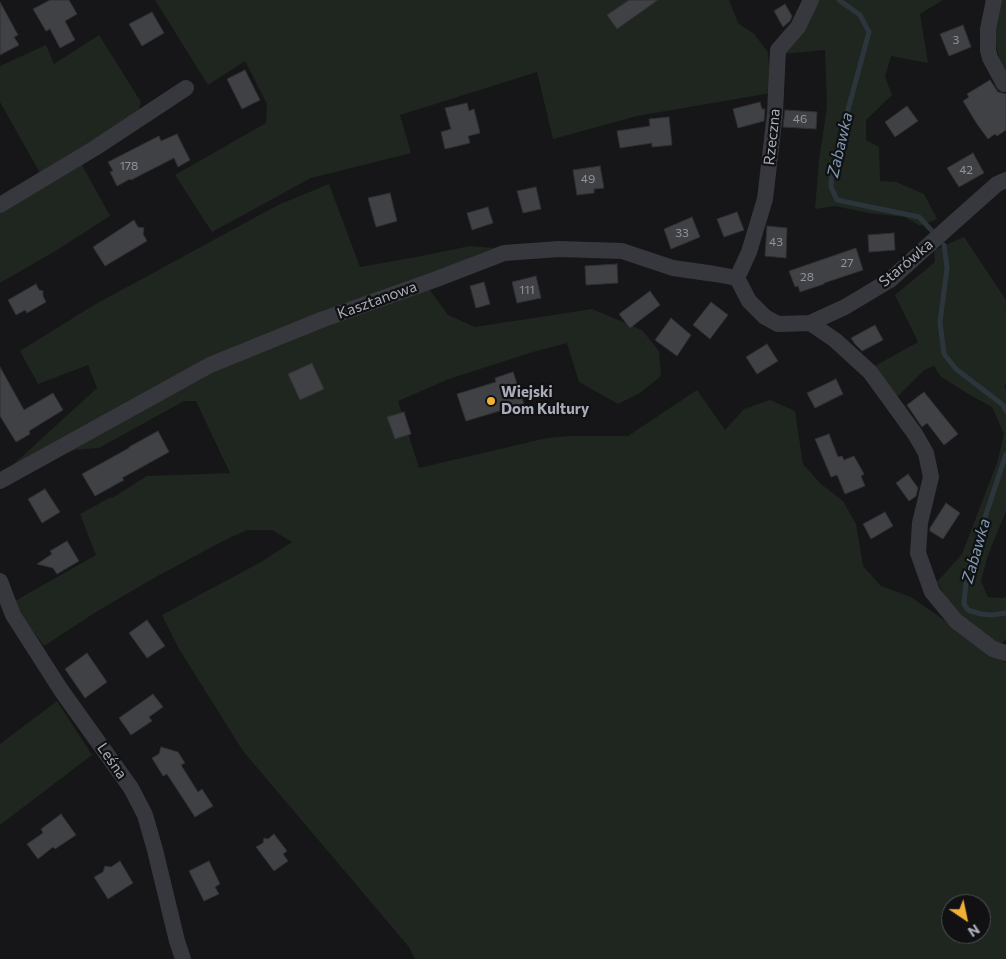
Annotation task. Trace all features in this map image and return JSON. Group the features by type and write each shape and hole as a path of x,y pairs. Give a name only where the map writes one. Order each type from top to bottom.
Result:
{"street":[{"name":"Rzeczna","path":"737,278 749,252 765,199 775,113 778,50 798,27 811,0"},
{"path":"994,0 988,30 988,50 990,58 1004,84"},
{"path":"0,205 95,148 186,88"},
{"name":"Starówka","path":"737,278 749,301 765,317 778,324 810,323 845,307 890,280 997,184 1006,180"},
{"name":"Kasztanowa","path":"0,481 210,365 321,320 504,253 559,249 622,251 673,268 737,278"},
{"path":"810,323 835,340 870,372 915,434 926,453 931,477 920,523 918,553 932,592 956,621 993,648 1006,653"},
{"name":"Leśna","path":"0,581 13,616 61,690 131,788 145,815 184,959"}],"shaded area":[{"path":"155,0 729,0 738,23 754,34 768,52 771,93 637,116 553,139 537,72 400,115 411,153 311,178 212,232 175,175 266,123 267,104 245,61 208,85"},
{"path":"817,0 943,0 920,14 928,63 891,56 885,77 892,95 866,120 866,140 879,147 880,181 896,182 924,194 937,219 920,226 905,217 868,213 835,206 815,209 819,160 827,107 825,50 782,54"},
{"path":"985,0 1006,0 1006,70 1000,61"},
{"path":"99,35 141,102 138,112 40,173 0,102 0,66 46,45 54,64"},
{"path":"82,165 110,216 0,283 0,213"},
{"path":"329,184 360,267 470,246 493,248 439,270 427,286 448,315 475,327 592,309 642,330 659,351 661,376 640,393 618,404 579,382 567,343 449,379 398,401 419,468 547,438 628,436 697,390 725,430 744,409 770,400 795,411 803,464 821,484 843,501 856,524 863,566 881,586 911,597 1006,663 1006,959 415,959 409,947 243,751 179,649 162,615 261,562 292,542 272,530 247,530 154,578 96,612 44,646 24,619 15,601 96,555 80,514 112,498 147,476 230,473 196,401 184,401 99,448 74,450 28,471 4,473 97,388 88,365 38,384 20,351 94,305 278,205"},
{"path":"964,237 1006,300 1006,385 1004,386 1006,389 1006,511 988,555 981,581 988,597 1006,597 1006,639 1001,644 975,630 951,607 937,582 962,554 997,463 1004,434 992,407 940,376 934,366 924,370 896,398 873,367 918,342 895,295 935,262 934,250"},
{"path":"57,701 92,755 0,825 0,744"}],"building":[{"path":"50,0 69,0 77,14 65,21 75,40 60,48 50,29 46,31 33,9"},
{"path":"629,0 658,0 617,29 607,15"},
{"path":"0,2 18,35 14,37 19,45 0,55"},
{"path":"785,4 792,16 790,21 783,27 774,11"},
{"path":"152,12 164,33 142,46 129,24"},
{"path":"963,25 971,47 949,56 940,34"},
{"path":"245,70 260,100 242,109 227,79"},
{"path":"990,80 998,92 1006,94 1006,130 988,139 963,101 969,97 967,94"},
{"path":"760,102 762,109 765,109 764,121 738,128 733,109"},
{"path":"467,103 469,111 474,109 480,133 468,136 470,143 445,149 441,132 451,129 445,108"},
{"path":"907,106 918,121 895,137 885,122"},
{"path":"785,110 817,112 816,129 783,127"},
{"path":"669,117 672,145 652,147 652,143 620,148 617,131 650,126 649,119"},
{"path":"177,134 190,160 178,167 174,158 117,186 110,172 113,171 108,162 159,136 161,141"},
{"path":"973,153 984,173 959,187 947,168"},
{"path":"600,166 604,188 594,189 594,193 577,195 573,170"},
{"path":"536,187 541,209 523,213 517,191"},
{"path":"390,193 397,221 376,227 368,198"},
{"path":"488,207 493,223 472,230 467,213"},
{"path":"737,212 744,230 724,237 717,219"},
{"path":"692,217 700,237 671,249 664,229"},
{"path":"134,220 138,227 144,228 143,234 147,241 105,266 93,247"},
{"path":"767,226 787,228 786,258 765,256"},
{"path":"894,233 895,250 869,252 868,235"},
{"path":"856,248 863,270 800,292 798,286 795,287 789,271"},
{"path":"617,264 618,283 586,285 585,266"},
{"path":"536,276 541,298 517,303 512,282"},
{"path":"484,282 490,304 476,308 470,286"},
{"path":"36,284 39,290 43,291 46,302 27,313 25,310 16,315 8,300"},
{"path":"650,291 660,305 630,328 619,314"},
{"path":"711,302 728,315 710,339 693,325"},
{"path":"671,318 691,335 677,356 655,340"},
{"path":"875,325 883,340 862,351 851,338"},
{"path":"767,344 778,361 757,374 746,357"},
{"path":"312,363 324,389 300,400 288,374"},
{"path":"0,367 24,410 53,393 63,410 29,431 30,434 16,442 0,416"},
{"name":"Wiejski Dom Kultury","path":"513,372 525,407 507,413 506,409 466,421 457,394 496,382 495,378"},
{"path":"836,379 843,394 815,408 807,393"},
{"path":"924,392 958,434 944,445 927,423 922,427 907,405"},
{"path":"404,412 411,434 395,439 387,417"},
{"path":"158,431 169,452 122,478 124,480 95,496 82,474"},
{"path":"829,434 838,457 842,456 844,460 854,456 864,474 861,476 865,486 845,494 837,475 831,477 815,439"},
{"path":"908,474 918,488 916,496 909,501 896,483"},
{"path":"45,489 60,512 42,523 28,499"},
{"path":"946,503 960,513 943,539 930,531 930,528"},
{"path":"885,512 893,526 871,539 863,524"},
{"path":"67,541 79,561 57,574 53,568 37,564 52,554 50,551"},
{"path":"147,620 165,646 147,658 129,633"},
{"path":"87,653 107,682 85,698 65,669"},
{"path":"153,694 163,707 149,717 152,721 131,735 119,718"},
{"path":"161,747 178,752 185,763 181,765 198,792 202,789 213,806 195,817 167,774 163,776 152,758 159,754"},
{"path":"61,814 76,835 55,849 53,847 38,859 27,844 43,833 41,829"},
{"path":"274,834 287,851 283,854 288,861 274,871 256,847 263,843 264,838 268,839"},
{"path":"120,861 133,883 108,899 94,877 103,872 105,866 111,867"},
{"path":"209,861 220,884 215,887 219,894 204,901 189,871"}],"waterway":[{"name":"Zabawka","path":"839,0 860,15 869,32 832,169 831,187 837,200 919,217 933,232"},
{"name":"Zabawka","path":"944,245 947,268 940,322 944,354 956,369 1003,405 1006,411"},
{"name":"Zabawka","path":"1006,454 967,572 964,604 968,610 981,614 1006,613"}],"place":[{"name":"Wiejski Dom Kultury","path":"491,401"}]}
